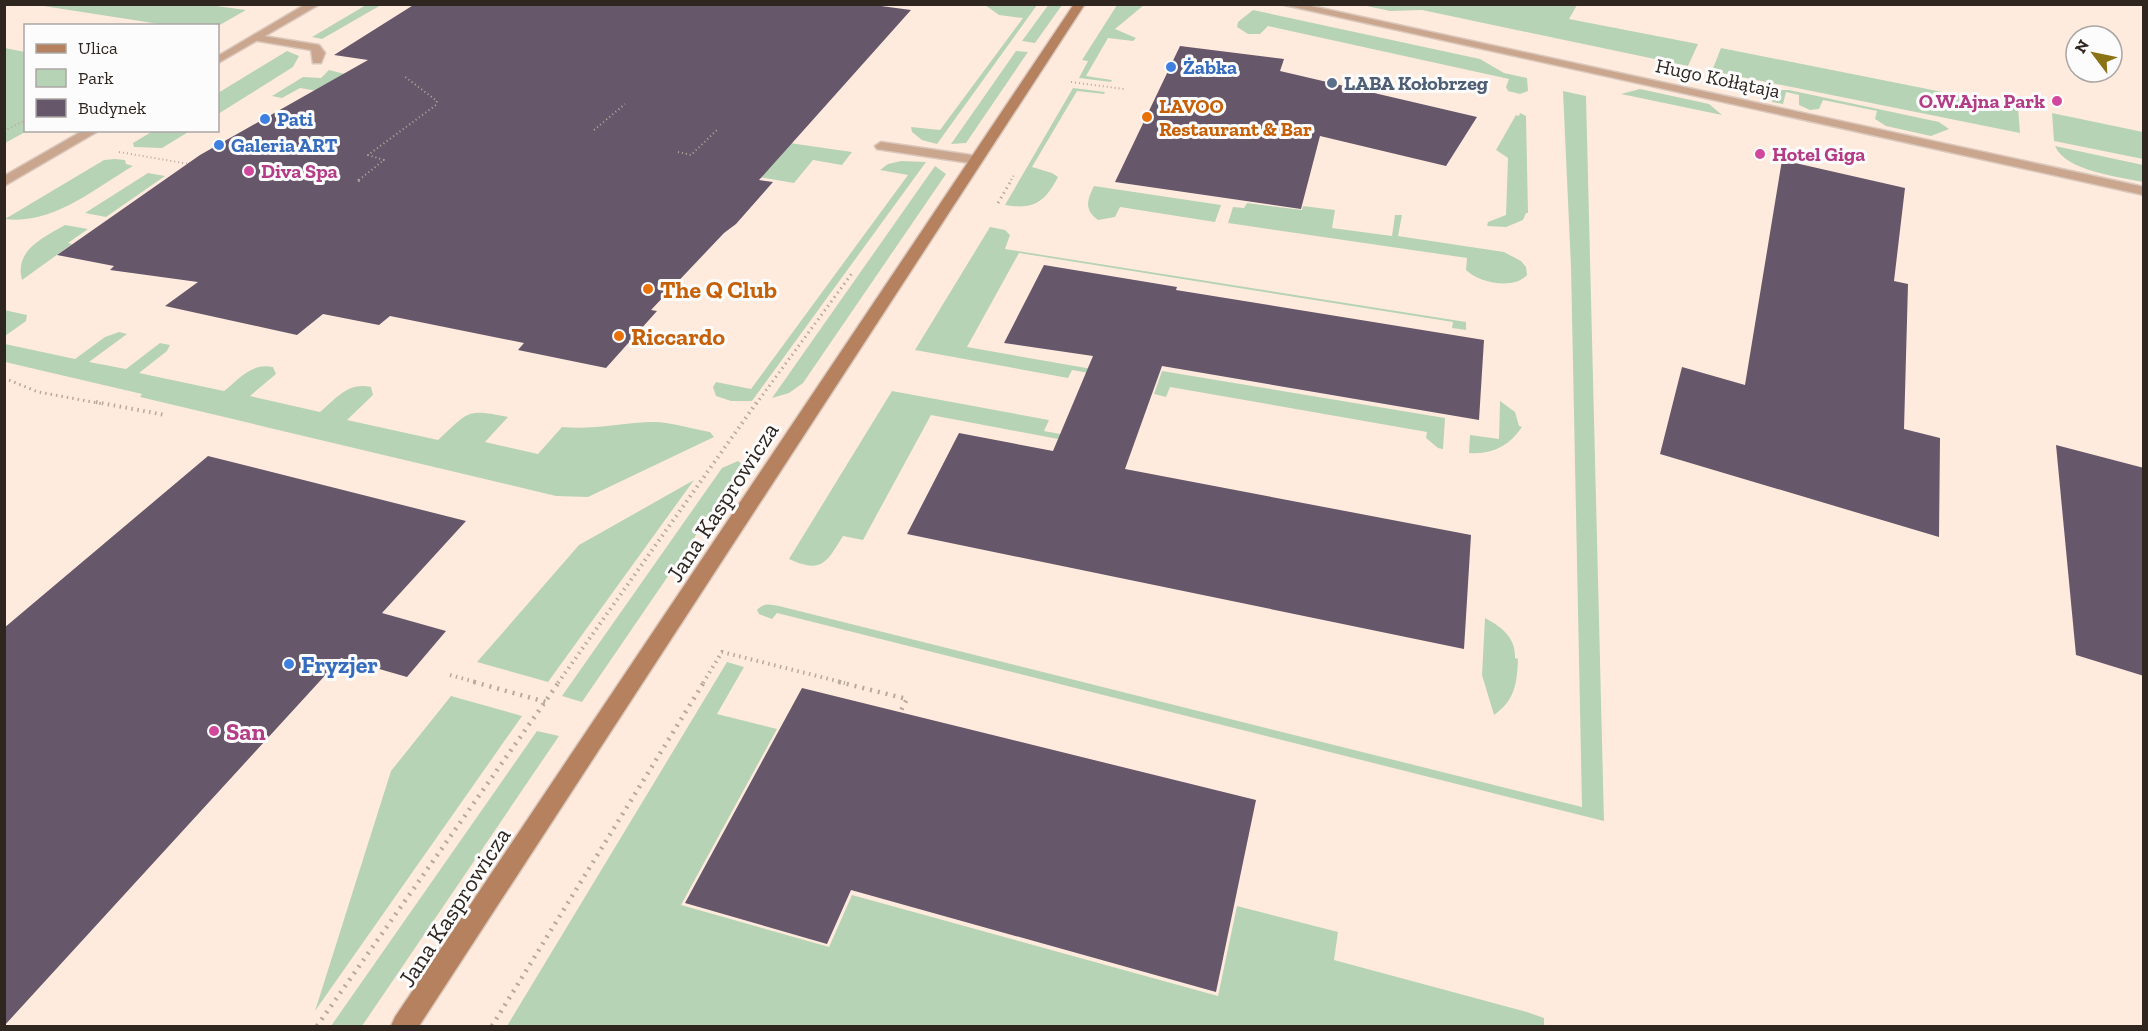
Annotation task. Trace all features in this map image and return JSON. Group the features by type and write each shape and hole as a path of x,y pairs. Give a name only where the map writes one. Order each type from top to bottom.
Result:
{"street":[{"path":"219,59 315,4"},
{"name":"Jana Kasprowicza","path":"404,1026 1080,4"},
{"name":"Hugo Kołłątaja","path":"1285,4 2144,191"},
{"path":"257,38 315,47 319,53 317,61"},
{"path":"4,182 91,132"},
{"path":"881,146 977,160"}],"path":[{"path":"358,181 384,160 368,155 436,105 437,101 405,76"},
{"path":"1070,82 1124,89"},
{"path":"594,130 625,104"},
{"path":"4,131 24,121"},
{"path":"678,152 691,154 718,129"},
{"path":"113,150 189,164"},
{"path":"317,1026 720,455 856,268"},
{"path":"4,378 38,392 165,415"},
{"path":"492,1026 722,652 907,699 900,712"},
{"path":"450,675 546,702"}],"green space":[{"path":"1049,4 1062,5 1035,43 1022,41"},
{"path":"37,5 209,5 246,10 219,25 159,24"},
{"path":"366,5 381,5 322,39 312,37"},
{"path":"985,5 1037,5 937,144 922,140 912,132 911,127 940,130 1023,18 999,15"},
{"path":"1117,5 1144,5 1115,29 1136,38 1133,41 1108,38 1086,76 1112,80 1111,82 1079,78 1088,61 1082,60"},
{"path":"1362,5 1577,5 1569,19 1698,44 1688,66 1422,10 1390,11"},
{"path":"1253,10 1480,59 1504,73 1527,78 1528,91 1520,94 1508,91 1506,87 1509,79 1268,26 1260,34 1248,34 1237,27 1238,22"},
{"path":"5,48 24,52 25,132 5,143"},
{"path":"1721,48 2018,107 2020,133 1712,71"},
{"path":"287,51 299,56 293,67 219,113 219,92"},
{"path":"1016,51 1028,52 966,143 951,144"},
{"path":"329,70 349,75 346,96 300,88 282,98 272,96 303,77 321,78"},
{"path":"1073,88 1105,92 1104,94 1077,91 1032,167 1058,177 1048,193 1031,205 1005,205"},
{"path":"1640,89 1709,104 1722,115 1621,94"},
{"path":"1776,90 1789,90 1939,122 1949,129 1931,136 1886,126 1875,119 1877,111 1823,100 1819,109 1810,110 1799,105 1799,95 1786,92 1783,104 1772,102"},
{"path":"1563,91 1586,96 1604,821 777,613 772,619 759,614 757,610 762,606 779,606 1582,807 1571,267"},
{"path":"1520,113 1526,116 1528,213 1523,220 1506,227 1487,226 1488,222 1506,215 1508,158 1496,150 1516,115 1519,116"},
{"path":"2052,113 2143,132 2143,159 2054,141"},
{"path":"151,132 188,132 162,148 134,147 133,143"},
{"path":"720,133 852,152 842,165 813,160 794,183 687,165"},
{"path":"2055,146 2143,165 2143,182 2094,172 2081,167 2061,155"},
{"path":"104,160 125,160 126,164 133,166 56,211 23,219 5,219"},
{"path":"901,161 926,162 752,401 731,401 716,396 713,387 716,382 751,389 908,175 880,170 888,164"},
{"path":"935,166 946,174 803,383 789,393 772,398"},
{"path":"148,173 165,176 106,217 85,213"},
{"path":"1094,186 1221,205 1215,222 1120,207 1115,217 1098,220 1090,212 1088,204"},
{"path":"1247,203 1302,210 1303,206 1335,210 1332,228 1392,236 1395,215 1402,215 1398,236 1504,252 1521,261 1526,267 1527,275 1514,282 1496,283 1472,275 1466,270 1467,258 1228,223 1233,207 1244,208"},
{"path":"65,225 88,229 68,243 72,244 22,280 22,261 26,253 40,240"},
{"path":"990,227 1005,230 1010,235 1005,249 1466,322 1466,330 1452,328 1453,322 1019,253 967,347 1109,372 1107,376 1072,370 1068,378 915,350"},
{"path":"4,310 27,315 26,321 5,336"},
{"path":"119,332 127,334 89,362 126,369 160,343 170,345 167,351 139,373 224,391 252,369 273,367 276,374 250,396 320,412 349,389 371,387 373,395 347,420 438,440 462,418 475,413 508,417 485,442 538,454 562,427 584,428 657,422 710,432 714,437 588,497 556,496 140,397 142,394 5,362 5,344 75,359 105,337"},
{"path":"1162,371 1445,418 1443,449 1438,448 1426,438 1427,432 1170,387 1166,397 1154,394"},
{"path":"892,391 1049,420 1044,431 1082,438 1079,443 931,415 863,540 843,536 827,559 816,565 809,566 789,559"},
{"path":"1500,401 1515,412 1519,426 1522,427 1499,448 1492,451 1469,453 1470,435 1499,439"},
{"path":"738,461 742,464 742,468 582,702 562,696 722,468"},
{"path":"694,480 548,682 477,662 579,545"},
{"path":"1485,618 1507,634 1515,651 1515,658 1518,659 1514,691 1494,715 1482,675"},
{"path":"727,662 744,667 717,714 777,729 681,905 829,947 852,895 1218,996 1237,906 1338,932 1334,960 1527,1012 1544,1018 1544,1026 507,1026"},
{"path":"451,696 522,716 315,1011 391,771"},
{"path":"537,731 559,736 362,1026 331,1026"}],"building":[{"path":"415,4 866,4 911,10 759,180 773,182 736,224 724,233 651,310 657,311 606,368 518,350 524,343 390,316 379,325 323,314 297,335 165,306 198,282 110,270 114,266 57,255 200,155 368,60 334,55"},
{"path":"1180,46 1284,59 1280,71 1477,117 1446,166 1320,136 1301,209 1115,182"},
{"path":"1782,160 1905,188 1894,281 1908,284 1904,429 1940,438 1939,537 1660,454 1682,367 1745,385"},
{"path":"1044,265 1177,287 1176,290 1484,340 1479,420 1162,366 1125,469 1471,535 1464,649 907,534 959,433 1053,451 1093,356 1004,343"},
{"path":"2056,445 2144,468 2144,676 2076,655"},
{"path":"208,456 466,521 382,613 446,631 407,677 341,658 4,1026 4,628"},
{"path":"802,688 1256,800 1216,992 851,890 827,944 685,903"}],"place":[{"name":"Żabka","path":"1171,67"},
{"name":"LABA Kołobrzeg","path":"1332,83"},
{"name":"O.W.Ajna Park","path":"2057,101"},
{"name":"LAVOO Restaurant & Bar","path":"1147,117"},
{"name":"Pati","path":"265,119"},
{"name":"Galeria ART","path":"219,145"},
{"name":"Hotel Giga","path":"1760,154"},
{"name":"Diva Spa","path":"249,171"},
{"name":"The Q Club","path":"648,289"},
{"name":"Riccardo","path":"619,336"},
{"name":"Fryzjer","path":"289,664"},
{"name":"San","path":"214,731"}]}
